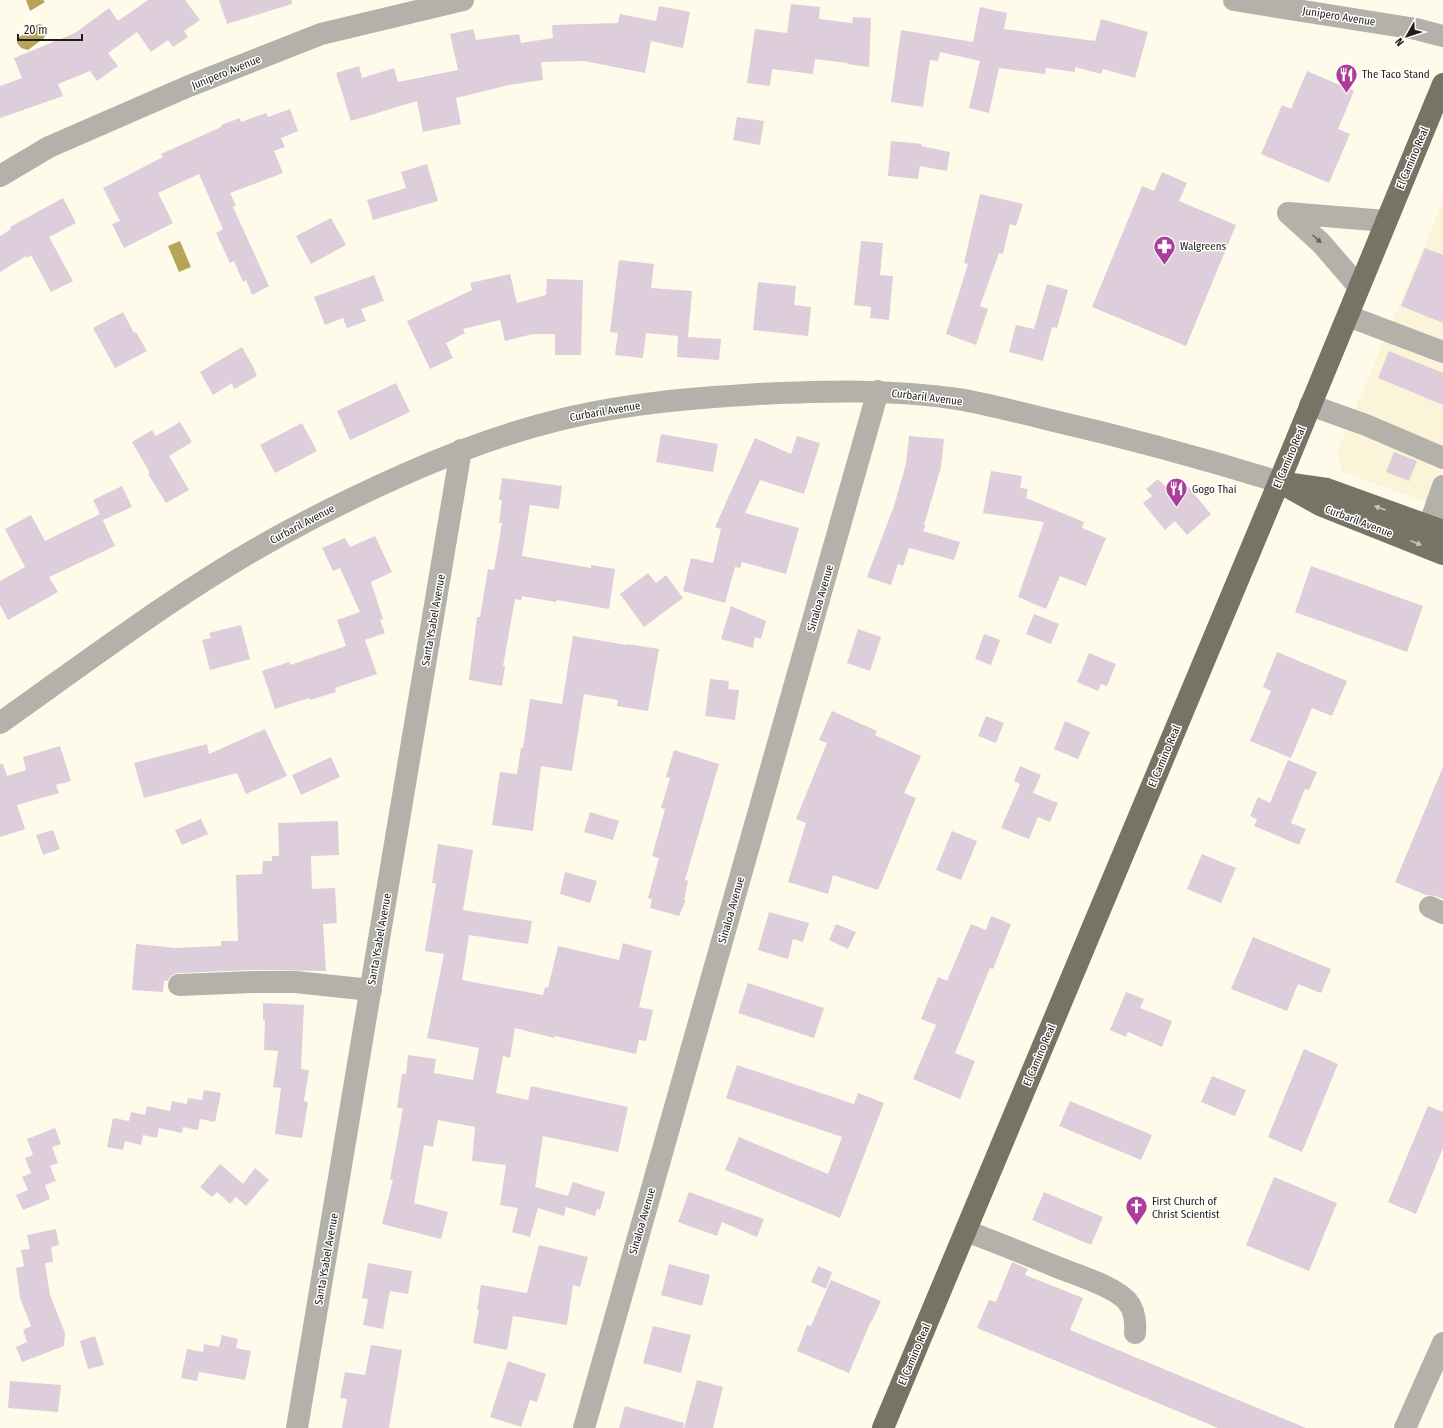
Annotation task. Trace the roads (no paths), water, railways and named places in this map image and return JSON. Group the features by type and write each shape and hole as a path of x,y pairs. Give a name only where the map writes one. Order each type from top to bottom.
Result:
{"main road":[{"name":"El Camino Real","path":"883,1428 1279,482 1443,84"},
{"name":"Curbaril Avenue","path":"1279,482 1327,489 1436,528"},
{"name":"Curbaril Avenue","path":"1279,482 1320,505 1443,554"}],"street":[{"name":"Junipero Avenue","path":"0,176 49,147 189,86 321,34 463,0"},
{"name":"Junipero Avenue","path":"1234,0 1416,29 1443,36"},
{"path":"1359,287 1321,243 1288,213 1386,221"},
{"path":"1348,316 1443,352"},
{"name":"Curbaril Avenue","path":"0,723 226,567 327,510 461,450 566,418 669,400 780,393 878,391 960,400 1013,411 1118,436 1279,482"},
{"name":"Sinaloa Avenue","path":"584,1428 878,391"},
{"path":"1310,405 1366,425 1443,458"},
{"name":"Santa Ysabel Avenue","path":"297,1428 461,450"},
{"path":"1436,528 1443,486"},
{"path":"179,985 295,982 371,990"},
{"path":"966,1231 1095,1282 1121,1295 1134,1311 1136,1323 1135,1333"},
{"path":"1405,1428 1443,1343"}],"place":[{"name":"The Taco Stand","path":"1346,94"},
{"name":"Walgreens","path":"1164,266"},
{"name":"Gogo Thai","path":"1177,508"},
{"name":"First Church of Christ Scientist","path":"1136,1226"}]}
